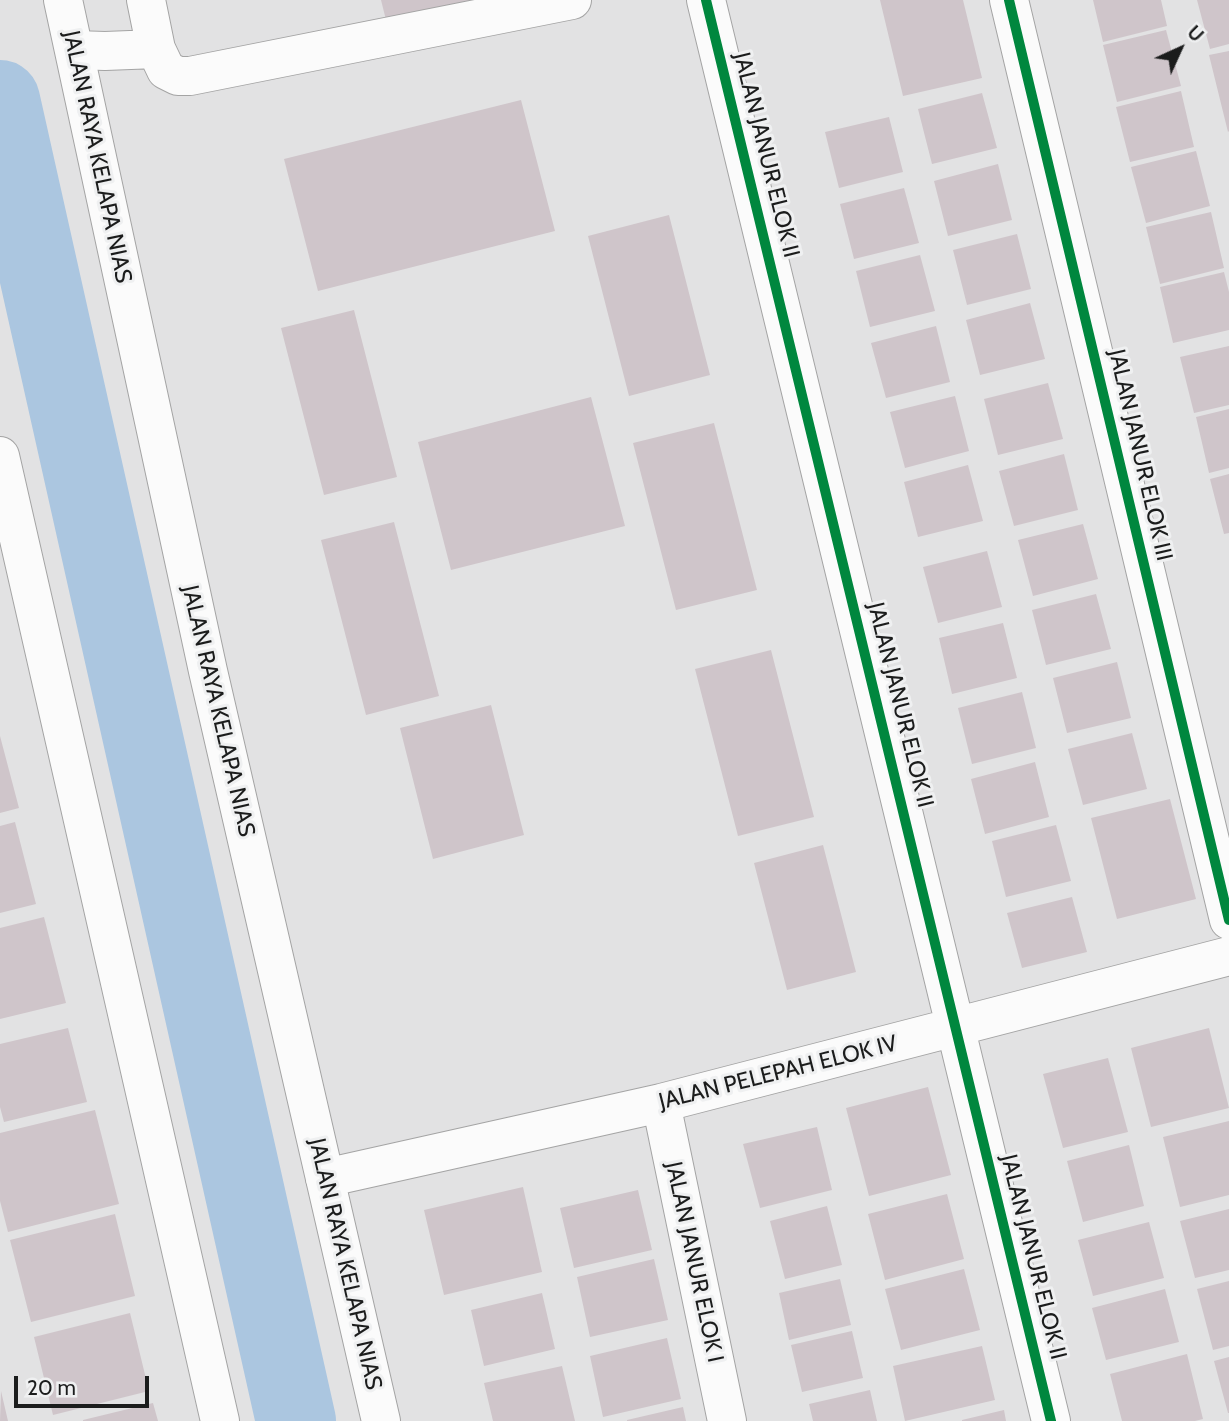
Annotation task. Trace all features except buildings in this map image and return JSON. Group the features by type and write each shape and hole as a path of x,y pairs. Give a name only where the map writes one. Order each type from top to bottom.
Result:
{"street":[{"name":"JALAN RAYA KELAPA NIAS","path":"63,0 208,671 381,1421"},
{"path":"146,0 156,49 166,70 178,76 190,76 572,0"},
{"name":"JALAN JANUR ELOK II","path":"706,0 1051,1421"},
{"name":"JALAN JANUR ELOK III","path":"1009,0 1229,920"},
{"path":"75,50 156,49"},
{"path":"0,456 220,1421"},
{"name":"JALAN PELEPAH ELOK IV","path":"325,1178 661,1103 1229,956"},
{"name":"JALAN JANUR ELOK I","path":"661,1103 727,1421"}],"waterway":[{"path":"0,100 296,1421"}],"cycle path":[{"path":"706,0 1051,1421"},
{"path":"1009,0 1229,920"}]}
